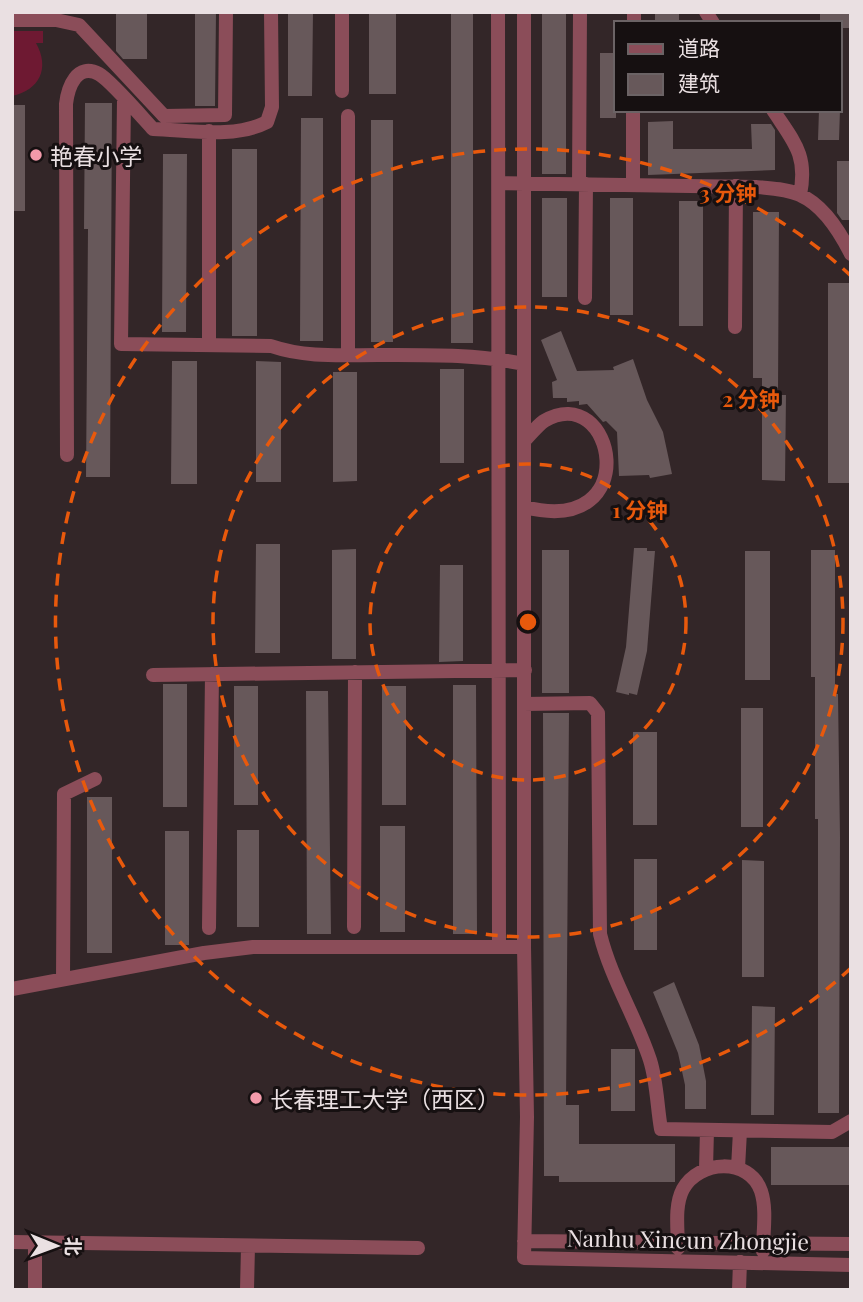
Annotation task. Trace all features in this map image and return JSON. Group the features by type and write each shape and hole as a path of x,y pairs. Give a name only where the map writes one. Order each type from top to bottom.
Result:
{"street":[{"path":"12,20 56,20 79,25 164,116 225,115 226,12"},
{"path":"67,455 68,88 75,76 87,71 100,74 153,129 224,132 256,128 267,122 272,107 271,12"},
{"path":"342,12 342,91"},
{"path":"498,12 499,947"},
{"path":"524,12 524,947 527,1118 524,1241 851,1244"},
{"path":"580,12 585,298"},
{"path":"124,99 121,344 271,346 292,353 348,355 457,355 524,364"},
{"path":"633,185 634,112"},
{"path":"774,112 800,153 804,165 800,195"},
{"path":"348,116 348,355"},
{"path":"209,131 209,345"},
{"path":"499,183 736,186 783,190 800,195 818,208 835,228 851,254"},
{"path":"735,327 736,186"},
{"path":"524,440 542,422 556,416 569,415 583,418 596,429 605,441 608,454 605,480 591,498 570,511 548,513 525,507"},
{"path":"153,675 525,670"},
{"path":"355,672 355,927"},
{"path":"209,928 212,674"},
{"path":"524,704 590,703 598,713 600,934 607,962 651,1062 661,1129 832,1132 851,1121"},
{"path":"63,979 64,794 95,779"},
{"path":"12,989 204,953 253,947 524,947"},
{"path":"706,1169 707,1130"},
{"path":"738,1168 740,1131"},
{"path":"678,1261 677,1211 682,1190 694,1175 706,1169 724,1166 749,1173 761,1192 763,1263"},
{"name":"Nanhu Xincun Zhongjie","path":"524,1241 524,1258 851,1265"},
{"path":"12,1242 418,1248"},
{"path":"35,1243 35,1290"},
{"path":"247,1290 248,1246"},
{"path":"740,1262 740,1290"}],"shaded area":[{"path":"12,31 43,31 43,43 36,43 42,61 40,77 30,89 12,96"}],"building":[{"path":"116,12 147,12 147,59 123,59 116,51"},
{"path":"195,12 216,12 215,106 195,106"},
{"path":"288,12 313,12 312,96 288,96"},
{"path":"369,12 396,12 396,94 369,94"},
{"path":"451,12 473,12 473,343 451,343"},
{"path":"542,12 566,12 566,174 542,174"},
{"path":"655,12 679,12 679,21 655,21"},
{"path":"820,12 851,12 851,28 842,28 842,21 820,21"},
{"path":"600,53 614,53 616,118 600,118"},
{"path":"85,103 112,103 110,477 86,477 88,229 84,229"},
{"path":"12,105 25,105 25,211 12,211"},
{"path":"819,112 840,112 839,140 818,140"},
{"path":"301,118 323,118 323,341 300,341"},
{"path":"371,120 393,120 393,342 371,342"},
{"path":"673,121 673,149 752,149 751,124 771,124 775,130 775,170 648,175 648,122"},
{"path":"232,149 257,149 257,336 232,336"},
{"path":"163,154 187,154 186,332 162,332"},
{"path":"837,161 851,161 851,220 842,220 837,213"},
{"path":"542,198 567,198 567,297 542,297"},
{"path":"610,198 633,198 633,315 610,315"},
{"path":"679,201 703,201 703,326 679,326"},
{"path":"753,212 779,212 778,395 786,395 785,481 762,480 762,378 753,378"},
{"path":"828,283 851,283 851,483 828,483"},
{"path":"561,331 577,371 614,370 613,367 633,359 647,400 663,432 672,474 650,478 649,475 619,476 617,432 606,421 603,422 587,404 579,405 579,401 567,402 567,398 553,398 552,382 557,380 541,340"},
{"path":"172,361 197,361 197,484 171,484"},
{"path":"256,361 281,362 281,482 256,482"},
{"path":"440,369 464,369 464,463 440,463"},
{"path":"333,372 357,372 357,481 333,482"},
{"path":"256,544 280,544 280,653 255,653"},
{"path":"634,548 655,551 647,651 637,695 629,695 616,692 626,647"},
{"path":"356,549 356,659 332,659 332,550"},
{"path":"542,550 569,550 569,693 542,693"},
{"path":"811,550 835,550 835,694 838,694 840,837 839,1113 818,1113 818,819 815,819 815,677 811,677"},
{"path":"745,551 770,551 770,680 745,680"},
{"path":"440,565 463,565 463,661 439,662"},
{"path":"163,684 187,684 187,807 163,807"},
{"path":"453,685 476,685 477,934 453,934"},
{"path":"234,686 258,686 258,805 234,805"},
{"path":"382,686 406,686 406,805 382,805"},
{"path":"306,691 328,691 331,934 307,934"},
{"path":"741,708 763,708 763,827 741,827"},
{"path":"543,713 569,713 566,1105 579,1105 579,1144 675,1144 675,1182 559,1182 559,1176 544,1176"},
{"path":"633,732 657,732 657,825 633,825"},
{"path":"87,797 112,797 112,953 87,953"},
{"path":"380,826 405,826 405,932 380,932"},
{"path":"237,830 259,830 259,927 237,927"},
{"path":"165,831 189,831 189,945 165,945"},
{"path":"634,859 657,859 657,950 634,950"},
{"path":"742,860 764,861 764,977 742,977"},
{"path":"674,982 699,1045 706,1081 706,1109 685,1109 685,1085 678,1053 653,992"},
{"path":"752,1006 775,1007 774,1115 751,1115"},
{"path":"611,1049 635,1049 635,1111 611,1111"},
{"path":"771,1147 851,1147 851,1185 771,1185"}],"place":[{"name":"艳春小学","path":"36,155"},
{"name":"长春理工大学（西区）","path":"256,1098"}]}
